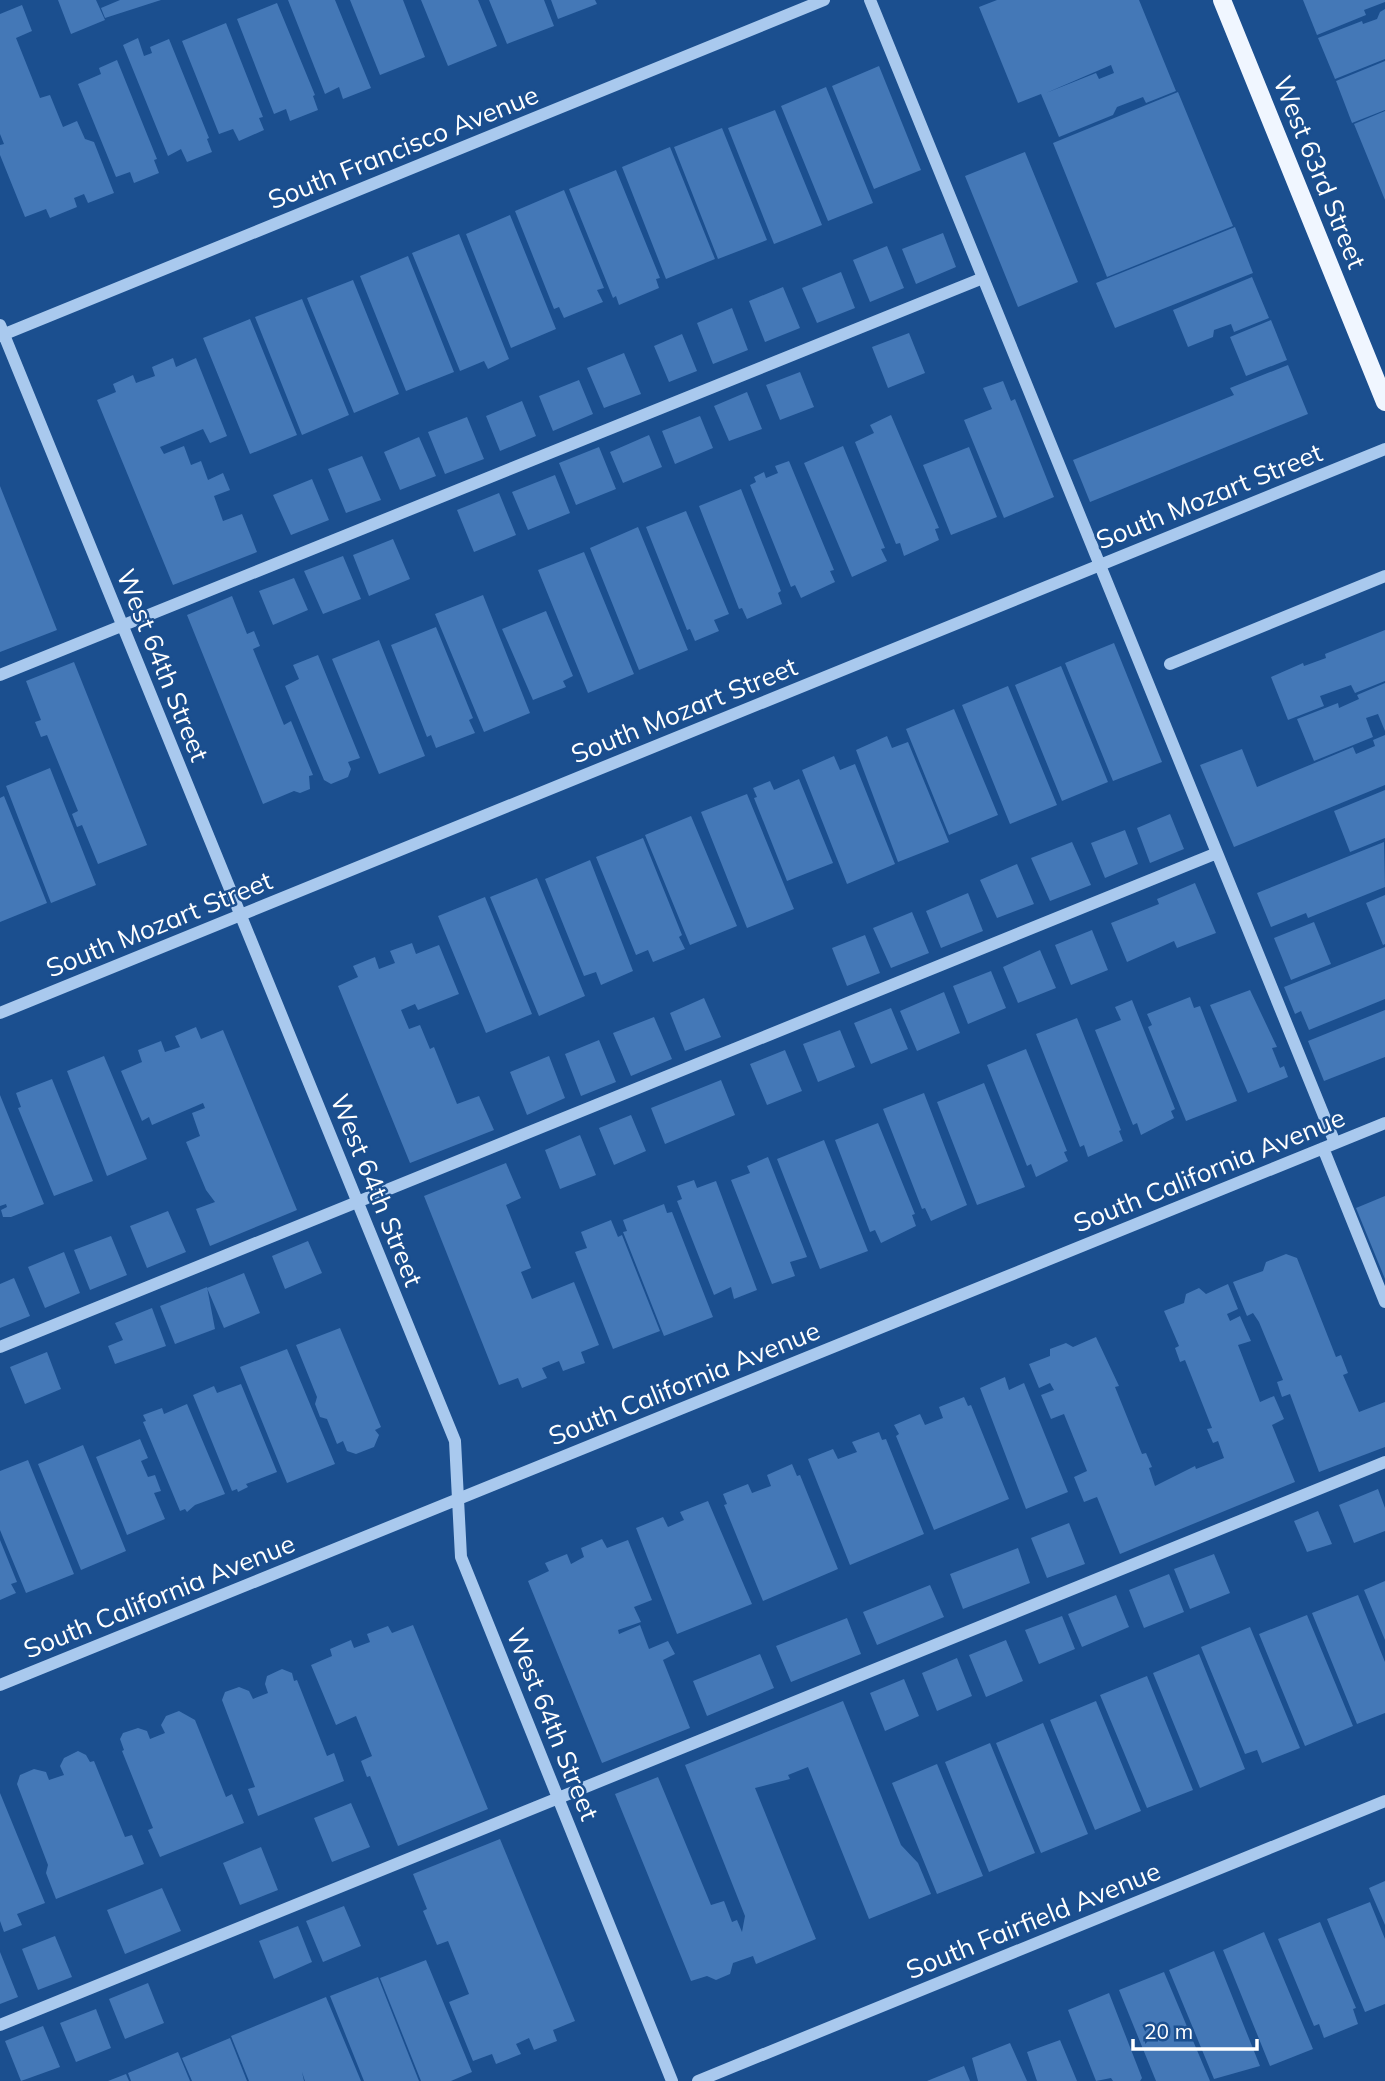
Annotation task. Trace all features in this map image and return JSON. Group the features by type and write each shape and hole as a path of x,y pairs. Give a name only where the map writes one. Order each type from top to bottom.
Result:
{"main road":[{"name":"West 63rd Street","path":"1222,0 1385,402"}],"street":[{"name":"South Francisco Avenue","path":"1,332 824,0"},
{"path":"870,0 1217,853 1329,1145 1385,1302"},
{"path":"0,675 983,278"},
{"name":"West 64th Street","path":"1,332 455,1441 461,1557 672,2081"},
{"name":"South Mozart Street","path":"0,1013 1385,449"},
{"path":"1170,664 1385,576"},
{"path":"0,1347 1217,853"},
{"name":"South California Avenue","path":"0,1685 1385,1123"},
{"path":"0,2025 1385,1462"},
{"name":"South Fairfield Avenue","path":"698,2081 1385,1801"}],"building":[{"path":"58,0 96,0 105,20 71,34"},
{"path":"120,0 161,0 105,18 101,8"},
{"path":"288,0 335,0 371,88 343,99 339,87 325,94"},
{"path":"350,0 403,0 425,57 380,75"},
{"path":"421,0 478,0 497,46 448,66"},
{"path":"489,0 544,0 554,26 507,44"},
{"path":"551,0 595,0 597,4 558,19"},
{"path":"997,0 1139,0 1176,91 1146,103 1143,97 1117,107 1113,115 1059,137 1041,94 1018,103 979,7","holes":["1111,65 1114,73 1099,79 1096,73 1046,93"]},
{"path":"1303,0 1385,2 1364,10 1366,15 1317,35"},
{"path":"277,3 315,95 313,96 318,110 290,121 286,109 274,114 237,19"},
{"path":"22,5 32,31 16,38 40,98 50,95 63,127 77,121 85,139 94,142 114,193 88,203 84,194 74,198 77,207 50,218 46,209 25,217 0,155 0,145 4,144 0,134 0,14"},
{"path":"1385,9 1385,59 1335,79 1318,38 1362,21 1363,24 1377,19"},
{"path":"226,23 263,117 259,118 264,130 239,141 233,129 219,134 182,41"},
{"path":"138,38 144,56 152,53 150,47 169,39 209,138 207,139 212,152 187,162 181,149 168,156 123,45"},
{"path":"117,60 157,159 154,160 159,173 134,183 130,172 116,177 78,84 101,74 99,68"},
{"path":"1385,61 1385,110 1352,123 1336,81"},
{"path":"879,66 921,170 874,189 832,86"},
{"path":"826,87 873,203 828,221 781,106"},
{"path":"1178,92 1233,226 1107,277 1053,143"},
{"path":"775,110 822,225 774,244 728,128"},
{"path":"1385,111 1385,200 1354,124"},
{"path":"722,128 767,240 718,259 674,147"},
{"path":"670,147 715,259 666,279 622,167"},
{"path":"1025,152 1078,282 1018,307 965,176"},
{"path":"616,170 660,278 656,279 659,288 619,305 616,296 613,298 569,189"},
{"path":"564,190 604,288 597,290 603,302 564,318 559,307 554,309 515,211"},
{"path":"510,215 556,329 511,348 466,234"},
{"path":"1235,227 1253,273 1115,328 1096,283"},
{"path":"943,233 956,267 916,284 902,249"},
{"path":"459,234 509,359 488,369 484,361 460,371 412,253"},
{"path":"887,246 904,288 870,302 853,260"},
{"path":"408,256 454,372 406,391 360,276"},
{"path":"841,272 855,308 817,323 802,288"},
{"path":"1252,277 1269,318 1234,332 1231,324 1214,330 1213,337 1188,347 1173,310"},
{"path":"353,280 399,394 354,413 307,298"},
{"path":"783,287 800,328 765,342 749,301"},
{"path":"302,299 349,415 302,435 255,317"},
{"path":"732,308 748,350 713,364 697,323"},
{"path":"250,319 297,435 250,454 203,338"},
{"path":"1271,320 1287,360 1246,376 1230,337"},
{"path":"909,333 925,373 888,388 872,347"},
{"path":"682,334 697,371 669,382 654,346"},
{"path":"624,353 641,394 604,408 587,368"},
{"path":"173,358 176,367 196,358 227,436 210,443 203,429 160,447 164,454 184,446 191,465 201,461 208,480 223,473 230,490 214,496 223,521 242,514 257,552 173,585 97,400 116,392 113,384 133,375 136,383 155,376 152,367"},
{"path":"1288,365 1308,414 1090,502 1073,460 1234,395 1230,388"},
{"path":"800,372 814,407 780,420 766,385"},
{"path":"579,380 593,414 553,431 539,396"},
{"path":"1003,381 1011,401 1015,399 1054,497 1004,518 964,420 992,409 983,388"},
{"path":"747,392 762,429 729,441 714,406"},
{"path":"522,401 536,436 500,451 486,416"},
{"path":"891,415 939,528 935,529 939,540 904,556 900,543 896,544 855,442 874,433 870,425"},
{"path":"700,416 713,448 675,464 662,431"},
{"path":"467,417 484,459 445,474 428,432"},
{"path":"649,435 662,467 623,483 610,452"},
{"path":"419,437 436,476 400,490 384,452"},
{"path":"843,446 885,548 881,549 887,561 852,577 804,463"},
{"path":"599,447 616,489 576,505 559,463"},
{"path":"969,447 997,517 951,535 923,465"},
{"path":"362,456 381,500 346,513 328,469"},
{"path":"789,461 834,570 830,571 835,582 801,598 795,585 791,587 750,485 756,482 754,477 764,472 766,478 778,473 775,466"},
{"path":"555,475 570,513 528,530 512,492"},
{"path":"312,479 329,520 291,535 273,495"},
{"path":"0,486 57,630 0,652"},
{"path":"741,489 781,591 778,593 782,604 747,619 742,608 739,609 699,506"},
{"path":"499,493 516,535 474,552 457,510"},
{"path":"686,511 729,614 714,620 719,631 695,641 690,629 687,630 646,527"},
{"path":"638,527 688,650 639,670 590,548"},
{"path":"393,539 410,579 369,596 353,555"},
{"path":"584,552 634,674 588,693 538,570"},
{"path":"343,556 361,599 323,614 304,571"},
{"path":"294,578 308,610 273,625 259,591"},
{"path":"483,595 530,713 484,732 435,614"},
{"path":"232,596 247,634 254,631 260,646 253,649 284,725 291,721 313,775 309,776 310,789 300,793 294,791 263,804 187,615"},
{"path":"546,611 573,676 563,681 566,687 533,700 502,629"},
{"path":"436,627 473,718 469,720 475,733 436,748 431,735 427,737 391,645"},
{"path":"1385,630 1385,681 1355,693 1351,685 1320,696 1324,706 1288,720 1271,677 1303,663 1304,666 1326,658 1325,654"},
{"path":"379,640 425,756 379,774 332,659"},
{"path":"1114,643 1162,762 1113,781 1065,663"},
{"path":"318,655 360,758 348,762 351,769 348,777 331,784 324,780 285,686 299,679 293,665"},
{"path":"74,662 147,845 98,864 82,825 77,827 72,814 78,811 47,735 41,737 35,722 41,720 26,681"},
{"path":"1061,666 1108,782 1062,801 1015,685"},
{"path":"1385,683 1385,731 1378,714 1366,718 1373,737 1314,761 1297,719 1338,703 1339,708 1359,699 1357,695"},
{"path":"1008,686 1057,805 1010,824 962,705"},
{"path":"954,709 998,815 949,835 906,729"},
{"path":"1385,735 1385,785 1234,847 1200,765 1242,749 1257,787 1353,747 1356,754 1375,746 1373,740"},
{"path":"887,736 892,748 908,742 949,842 898,862 856,750"},
{"path":"834,756 840,770 855,764 895,864 847,884 802,770"},
{"path":"50,768 96,885 51,903 6,786"},
{"path":"799,779 833,863 787,881 754,798 757,797 753,788 770,781 774,790"},
{"path":"1385,790 1385,838 1350,852 1334,811"},
{"path":"747,794 794,909 747,928 701,812"},
{"path":"4,796 47,903 0,922 0,798"},
{"path":"1170,814 1184,849 1150,863 1137,828"},
{"path":"691,816 737,926 690,945 645,835"},
{"path":"1125,830 1138,864 1105,878 1091,843"},
{"path":"643,838 682,935 679,937 685,949 653,962 648,950 636,955 596,857"},
{"path":"1072,842 1091,885 1050,901 1031,858"},
{"path":"1384,842 1385,887 1308,918 1306,913 1271,927 1257,893"},
{"path":"590,860 633,971 601,985 596,972 584,976 545,879"},
{"path":"1017,864 1034,904 997,918 980,880"},
{"path":"537,878 585,996 539,1016 490,897"},
{"path":"1195,883 1216,933 1177,948 1174,941 1127,962 1111,923 1159,904 1157,899"},
{"path":"968,893 983,931 941,948 926,911"},
{"path":"1385,895 1385,944 1383,945 1366,903"},
{"path":"485,897 532,1014 486,1033 438,916"},
{"path":"912,912 929,953 891,968 873,928"},
{"path":"1314,922 1331,964 1291,980 1274,938"},
{"path":"1092,930 1108,970 1071,985 1055,945"},
{"path":"865,935 880,973 847,986 832,948"},
{"path":"412,943 416,954 439,945 459,994 418,1010 415,1004 401,1010 409,1029 420,1025 430,1049 434,1047 457,1104 479,1096 494,1130 410,1163 338,986 358,977 353,966 375,957 379,969 395,963 390,951"},
{"path":"1385,947 1385,999 1309,1030 1301,1011 1295,1014 1284,987"},
{"path":"1040,950 1056,988 1018,1003 1003,967"},
{"path":"991,971 1006,1008 968,1024 953,986"},
{"path":"1250,990 1277,1047 1272,1048 1280,1068 1284,1066 1288,1077 1248,1093 1210,1005"},
{"path":"944,992 960,1033 917,1051 900,1011"},
{"path":"1190,997 1194,1008 1200,1006 1237,1101 1186,1121 1148,1027 1152,1025 1147,1014"},
{"path":"704,998 721,1037 685,1051 670,1013"},
{"path":"1132,1000 1175,1109 1171,1111 1174,1118 1141,1135 1137,1123 1133,1125 1095,1030 1121,1020 1115,1007"},
{"path":"891,1008 908,1049 871,1064 854,1023"},
{"path":"1385,1010 1385,1057 1324,1081 1308,1041"},
{"path":"654,1017 672,1059 631,1076 613,1033"},
{"path":"1077,1018 1123,1141 1088,1157 1084,1145 1080,1147 1036,1034"},
{"path":"196,1027 201,1039 223,1030 297,1210 210,1246 196,1209 215,1202 206,1190 186,1142 200,1136 192,1113 205,1108 203,1103 152,1125 149,1117 142,1121 121,1071 142,1062 138,1050 161,1041 165,1052 180,1047 175,1036"},
{"path":"840,1030 855,1067 818,1082 803,1044"},
{"path":"599,1040 616,1082 581,1096 565,1054"},
{"path":"1026,1049 1067,1151 1064,1152 1068,1161 1036,1177 1031,1164 1027,1166 987,1065"},
{"path":"785,1050 802,1091 767,1105 750,1064"},
{"path":"104,1056 147,1159 107,1176 67,1071"},
{"path":"549,1056 565,1098 527,1115 510,1072"},
{"path":"52,1079 93,1181 54,1196 18,1108 21,1107 16,1093"},
{"path":"721,1080 735,1115 665,1144 651,1108"},
{"path":"984,1083 1025,1187 977,1205 937,1102"},
{"path":"924,1093 967,1205 931,1221 925,1208 922,1209 883,1109"},
{"path":"0,1095 44,1204 11,1217 3,1217 1,1210 7,1207 6,1204 0,1206"},
{"path":"631,1115 646,1151 614,1165 599,1128"},
{"path":"878,1123 915,1214 912,1215 916,1226 881,1243 875,1230 870,1232 835,1140"},
{"path":"580,1135 596,1175 560,1189 545,1150"},
{"path":"824,1140 868,1251 820,1269 777,1159"},
{"path":"768,1157 807,1257 790,1262 795,1276 772,1284 731,1180 750,1173 747,1166"},
{"path":"506,1163 521,1198 506,1205 531,1268 521,1272 532,1299 574,1282 599,1345 581,1352 585,1363 563,1371 559,1361 542,1368 547,1378 522,1388 518,1378 499,1385 424,1196"},
{"path":"694,1180 697,1188 716,1181 757,1290 734,1299 731,1287 714,1295 677,1201 682,1199 677,1186"},
{"path":"1385,1196 1385,1279 1356,1208"},
{"path":"664,1204 667,1213 672,1212 713,1317 664,1336 623,1232 627,1231 623,1220"},
{"path":"168,1211 186,1252 147,1268 130,1226"},
{"path":"611,1220 618,1237 622,1235 660,1331 613,1349 575,1252 587,1248 581,1232"},
{"path":"111,1236 127,1275 90,1290 74,1250"},
{"path":"308,1241 322,1273 285,1289 272,1256"},
{"path":"64,1252 80,1293 45,1308 28,1267"},
{"path":"1286,1254 1297,1258 1336,1357 1341,1355 1348,1373 1343,1375 1359,1412 1385,1402 1385,1447 1319,1472 1290,1394 1282,1397 1277,1382 1283,1380 1259,1322 1253,1313 1247,1316 1233,1282 1263,1271 1266,1262"},
{"path":"244,1273 260,1313 224,1328 207,1288"},
{"path":"14,1278 30,1316 0,1328 0,1284"},
{"path":"1228,1284 1238,1309 1227,1314 1230,1321 1240,1316 1251,1341 1238,1345 1260,1402 1274,1396 1284,1419 1272,1425 1295,1482 1120,1554 1097,1497 1084,1502 1074,1477 1087,1471 1064,1414 1051,1419 1041,1395 1054,1390 1050,1383 1039,1388 1029,1364 1050,1356 1050,1349 1066,1343 1073,1347 1096,1337 1119,1386 1115,1387 1142,1454 1146,1453 1152,1467 1149,1468 1155,1486 1195,1466 1196,1469 1224,1458 1218,1441 1213,1443 1207,1429 1212,1428 1185,1360 1180,1362 1175,1348 1179,1346 1164,1311 1184,1303 1186,1294 1199,1288 1206,1294"},
{"path":"207,1287 215,1329 175,1344 160,1306"},
{"path":"152,1308 166,1346 115,1364 108,1346 123,1340 115,1323"},
{"path":"340,1328 381,1427 375,1430 379,1435 374,1447 356,1454 347,1451 343,1441 337,1444 327,1419 320,1417 315,1404 317,1397 296,1345"},
{"path":"287,1349 335,1464 287,1483 240,1367"},
{"path":"47,1352 61,1389 25,1404 10,1367"},
{"path":"1005,1377 1009,1390 1024,1383 1068,1492 1026,1509 980,1388"},
{"path":"241,1384 277,1472 246,1484 248,1487 238,1492 237,1489 232,1491 193,1395 214,1386 217,1393"},
{"path":"964,1397 968,1406 971,1405 1009,1499 934,1530 894,1425 920,1414 925,1425 943,1418 939,1407"},
{"path":"187,1404 225,1494 195,1505 187,1512 185,1509 180,1511 143,1422 146,1421 143,1415 162,1408 164,1414"},
{"path":"879,1432 882,1440 886,1439 924,1534 850,1565 808,1459 833,1449 838,1459 857,1452 852,1442"},
{"path":"140,1439 148,1458 141,1461 148,1477 155,1475 161,1491 154,1493 165,1519 127,1535 96,1457"},
{"path":"83,1445 126,1551 81,1570 38,1464"},
{"path":"28,1460 74,1574 26,1593 0,1530 0,1471"},
{"path":"792,1464 797,1476 800,1475 838,1569 763,1601 724,1505 727,1504 723,1494 748,1484 752,1493 771,1486 767,1475"},
{"path":"1378,1489 1385,1508 1385,1531 1354,1543 1339,1505"},
{"path":"708,1501 752,1604 677,1634 636,1528 663,1517 668,1527 684,1520 680,1512"},
{"path":"1318,1511 1332,1544 1307,1552 1294,1521"},
{"path":"1069,1523 1085,1564 1047,1578 1031,1538"},
{"path":"602,1539 607,1548 628,1540 652,1600 634,1607 641,1622 618,1630 619,1634 640,1625 649,1649 668,1641 675,1654 663,1660 690,1728 602,1763 528,1581 549,1571 545,1563 567,1554 571,1564 584,1557 581,1548"},
{"path":"0,1540 17,1582 11,1584 16,1593 0,1600"},
{"path":"1018,1548 1030,1583 963,1609 950,1574"},
{"path":"1214,1554 1230,1593 1190,1609 1174,1569"},
{"path":"1169,1574 1184,1612 1144,1628 1129,1590"},
{"path":"1385,1581 1385,1640 1364,1590"},
{"path":"930,1585 944,1617 877,1645 863,1612"},
{"path":"1116,1595 1129,1627 1082,1647 1068,1614"},
{"path":"1358,1595 1385,1662 1385,1713 1357,1724 1312,1613"},
{"path":"1307,1615 1353,1726 1305,1746 1259,1634"},
{"path":"1062,1616 1075,1649 1039,1664 1025,1630"},
{"path":"847,1618 861,1654 791,1682 776,1646"},
{"path":"413,1625 488,1809 398,1846 370,1776 367,1777 361,1761 372,1756 356,1716 336,1725 311,1665 332,1656 330,1649 351,1640 354,1648 370,1642 367,1634 388,1626 392,1633"},
{"path":"1250,1627 1300,1748 1262,1763 1257,1750 1245,1754 1201,1647"},
{"path":"1006,1640 1023,1681 986,1697 969,1655"},
{"path":"760,1654 774,1688 707,1716 693,1681"},
{"path":"1199,1654 1245,1769 1200,1788 1153,1673"},
{"path":"957,1658 972,1696 937,1711 922,1673"},
{"path":"282,1669 292,1673 294,1681 297,1680 327,1756 334,1753 344,1781 258,1816 248,1789 255,1787 222,1700 225,1692 239,1687 249,1691 253,1699 268,1693 265,1684 267,1676"},
{"path":"1147,1676 1193,1790 1147,1808 1100,1695"},
{"path":"904,1679 919,1716 885,1731 870,1693"},
{"path":"843,1701 901,1845 918,1863 931,1894 869,1919 808,1767 788,1775 790,1779 755,1788 816,1939 756,1964 753,1956 733,1963 730,1974 716,1980 707,1976 691,1981 615,1794 658,1777 711,1905 724,1901 732,1922 737,1920 742,1932 745,1916 685,1765"},
{"path":"1096,1701 1141,1811 1095,1830 1050,1720"},
{"path":"179,1711 195,1720 226,1797 232,1794 244,1823 160,1857 148,1830 153,1828 122,1751 124,1750 120,1739 123,1733 138,1728 147,1731 150,1739 165,1733 161,1725 166,1716"},
{"path":"1043,1723 1088,1834 1041,1853 996,1743"},
{"path":"990,1743 1035,1853 989,1872 945,1762"},
{"path":"78,1751 86,1755 90,1762 94,1761 125,1837 132,1835 144,1864 56,1899 46,1873 48,1865 17,1784 20,1775 34,1769 46,1772 49,1780 64,1775 60,1766 64,1758"},
{"path":"937,1764 983,1876 937,1894 892,1783"},
{"path":"0,1793 45,1903 17,1914 22,1925 4,1932 0,1921"},
{"path":"351,1803 370,1847 332,1862 314,1818"},
{"path":"500,1839 575,2021 553,2030 557,2041 534,2050 529,2038 516,2044 521,2054 496,2064 492,2054 473,2061 449,2002 469,1994 448,1941 437,1945 423,1911 427,1909 413,1874"},
{"path":"261,1847 278,1890 240,1905 223,1863"},
{"path":"1385,1881 1385,1925 1369,1888"},
{"path":"162,1888 181,1931 125,1954 107,1910"},
{"path":"1370,1902 1385,1939 1385,2004 1365,2012 1327,1919"},
{"path":"344,1906 361,1946 323,1962 306,1921"},
{"path":"1320,1922 1356,2008 1353,2009 1358,2024 1324,2038 1319,2024 1314,2026 1278,1939"},
{"path":"298,1926 312,1962 274,1979 259,1941"},
{"path":"1264,1932 1313,2049 1270,2066 1223,1950"},
{"path":"55,1936 72,1977 38,1990 22,1949"},
{"path":"1214,1951 1260,2066 1214,2079 1169,1970"},
{"path":"0,1952 18,1997 0,2004"},
{"path":"426,1960 472,2072 451,2081 421,2081 380,1978"},
{"path":"1164,1972 1210,2081 1156,2081 1119,1990"},
{"path":"378,1977 419,2081 364,2081 330,1996"},
{"path":"148,1983 164,2023 125,2039 109,1999"},
{"path":"1109,1993 1142,2078 1140,2081 1113,2081 1111,2078 1096,2081 1068,2010"},
{"path":"326,1997 361,2081 305,2081 302,2072 304,2081 249,2081 231,2036"},
{"path":"96,2009 111,2048 76,2062 60,2023"},
{"path":"43,2026 60,2067 21,2081 5,2041"},
{"path":"230,2038 247,2081 192,2081 182,2058"},
{"path":"1060,2040 1077,2081 1037,2081 1027,2052"},
{"path":"1010,2043 1027,2081 978,2081 972,2058"},
{"path":"178,2052 190,2081 131,2081 128,2073"},
{"path":"964,2066 970,2081 927,2081"},
{"path":"126,2074 129,2081 108,2081"}]}
